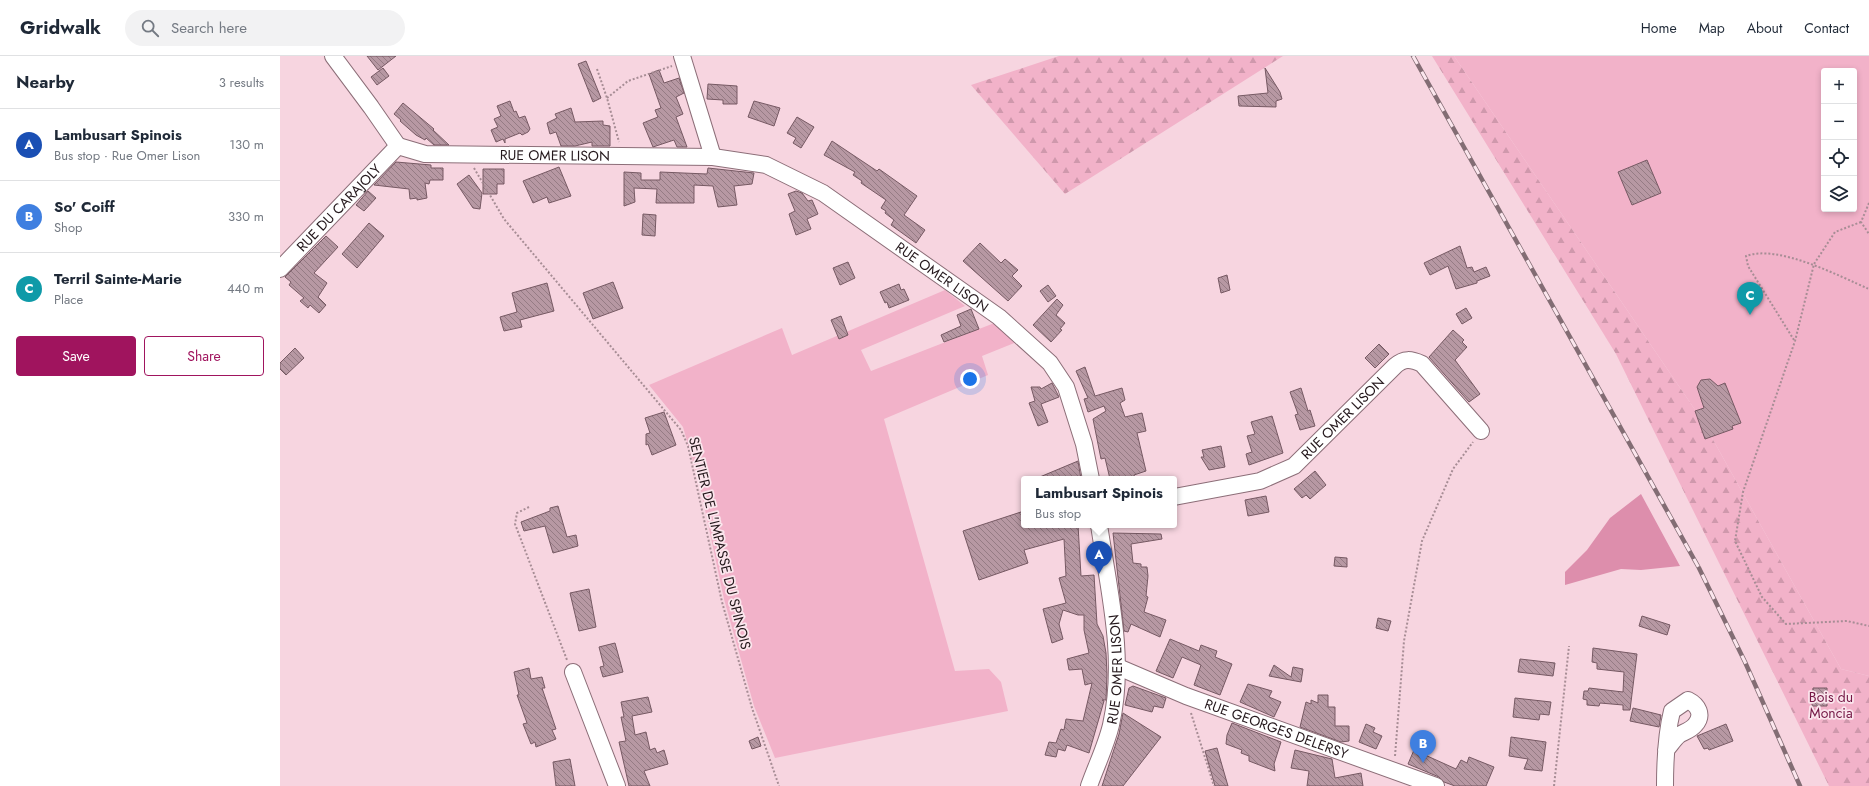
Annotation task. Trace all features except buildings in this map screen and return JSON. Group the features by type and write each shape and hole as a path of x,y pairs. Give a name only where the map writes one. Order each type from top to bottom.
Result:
{"street":[{"path":"333,56 398,146"},
{"path":"682,59 713,156"},
{"name":"RUE OMER LISON","path":"398,146 425,154 713,156 766,165 823,193 999,317 1050,363 1066,387 1084,444 1090,476"},
{"name":"RUE DU CARAJOLY","path":"280,269 398,146"},
{"name":"RUE OMER LISON","path":"1177,496 1260,481 1294,466 1401,361 1413,360 1422,364 1481,431"},
{"name":"RUE OMER LISON","path":"1089,786 1111,726 1118,667 1112,602 1100,528"},
{"name":"RUE GEORGES DELERSY","path":"1118,667 1186,696 1394,769 1436,786"},
{"path":"573,672 617,786"},
{"path":"1665,786 1666,750"}],"path":[{"path":"607,98 628,81 682,59"},
{"path":"597,69 607,98 623,156"},
{"name":"SENTIER DE L'IMPASSE DU SPINOIS","path":"471,155 474,168 504,219 681,430 688,446 722,602 752,708 779,786"},
{"path":"1869,203 1861,222 1835,232 1814,264 1795,341 1743,492 1735,541 1762,597 1786,624 1848,621 1869,626"},
{"path":"1861,222 1869,234"},
{"path":"1795,341 1748,266 1746,256 1755,253 1776,255 1814,264 1869,289"},
{"path":"1394,769 1404,641 1422,541 1453,469 1481,431"},
{"path":"529,506 517,513 515,524 573,672"},
{"path":"1554,786 1569,646"},
{"path":"1186,696 1214,786"}],"green space":[{"path":"1059,56 1283,56 1065,194 971,85"},
{"name":"Bois du Moncia","path":"1432,56 1454,56 1702,420 1841,669 1869,676 1869,786 1829,786 1616,354"},
{"path":"1454,56 1869,56 1869,676 1841,669 1702,420"},
{"path":"945,290 965,306 861,350 871,371 997,322 1019,341 982,356 988,375 884,419 955,671 989,669 1001,682 1008,711 775,758 754,706 724,599 700,486 683,427 649,385 782,328 792,355"}],"shaded area":[{"path":"1641,494 1680,566 1641,570 1621,569 1565,585 1565,572 1587,550 1610,518"}],"railway":[{"path":"1413,56 1699,568 1745,662 1800,786"}],"place":[{"name":"Terril Sainte-Marie","path":"1750,315"},
{"name":"Lambusart Spinois","path":"1099,574"},
{"name":"So' Coiff","path":"1423,763"}]}
